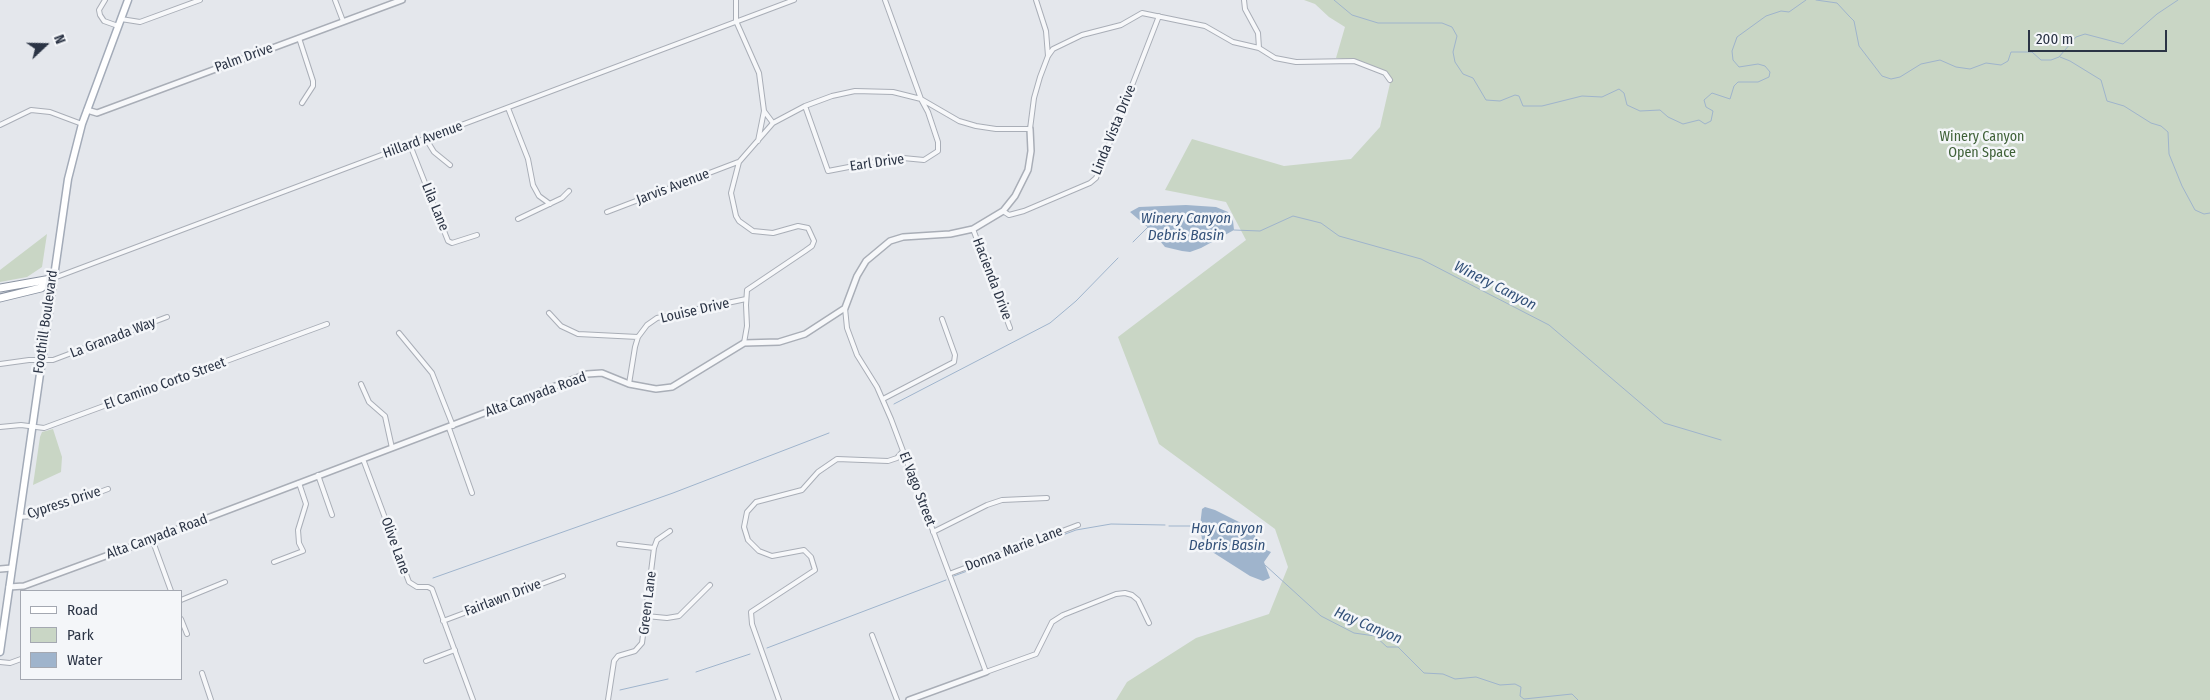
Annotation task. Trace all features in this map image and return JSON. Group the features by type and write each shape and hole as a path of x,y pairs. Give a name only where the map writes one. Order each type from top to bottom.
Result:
{"highway":[{"name":"Hillard Avenue","path":"0,288 52,278"},
{"name":"Hillard Avenue","path":"0,298 40,288 52,278"}],"main road":[{"name":"Foothill Boulevard","path":"0,652 52,278 68,179 82,124 128,0"}],"street":[{"path":"105,0 99,10 100,15 104,21 119,22 140,22 200,0"},
{"path":"335,0 343,22"},
{"path":"736,0 736,21 759,73 764,111 757,143"},
{"name":"Hillard Avenue","path":"52,278 794,0"},
{"path":"885,0 921,99"},
{"path":"1036,0 1046,31 1048,56"},
{"path":"1244,0 1245,9 1258,33 1259,48"},
{"name":"Palm Drive","path":"87,110 97,113 398,1"},
{"path":"845,308 857,276 866,262 890,241 903,237 950,234 973,230 1003,211 1015,196 1028,170 1034,98 1048,56 1053,49 1082,35 1121,25 1142,13 1205,26 1233,42 1259,48 1275,58 1296,62 1354,61 1385,73 1390,80"},
{"name":"Linda Vista Drive","path":"1003,211 1009,215 1024,211 1090,183 1096,178 1159,16"},
{"path":"299,38 313,81 313,86 302,103"},
{"path":"744,343 747,326 747,290 812,246 814,241 810,231 804,227 798,226 773,233 765,233 753,231 739,221 731,193 739,162 773,123 823,98 855,91 877,90 921,99 959,121 976,126 995,129 1030,129"},
{"name":"Earl Drive","path":"805,106 828,171 880,160 903,158 924,160 931,157 938,151 938,142 928,112 921,99"},
{"path":"508,108 528,159 533,185 539,196 550,204"},
{"path":"0,126 31,110 50,112 82,124"},
{"path":"764,111 773,123"},
{"path":"426,139 434,152 450,166"},
{"name":"Lila Lane","path":"410,145 448,241 452,243 477,235"},
{"name":"Jarvis Avenue","path":"608,212 739,162"},
{"path":"518,218 562,198 569,191"},
{"name":"Hacienda Drive","path":"973,230 1010,328"},
{"name":"Louise Drive","path":"638,337 657,318 746,299"},
{"name":"Alta Canyada Road","path":"9,587 24,586 152,539 587,374 602,373 629,384 656,389 672,387 744,343 779,342 805,334 845,308"},
{"name":"El Vago Street","path":"845,308 847,328 857,355 883,399 986,672"},
{"path":"549,313 561,326 578,334 638,337 629,384"},
{"name":"La Granada Way","path":"0,364 54,360 167,318"},
{"path":"883,399 954,362 955,355 942,319"},
{"name":"El Camino Corto Street","path":"0,427 21,425 44,428 327,324"},
{"path":"399,333 432,373 472,493"},
{"path":"361,384 369,402 385,416 392,448"},
{"path":"779,700 752,624 751,612 815,570 811,557 804,550 772,556 759,551 748,540 744,527 747,512 756,502 802,490 818,472 838,459 888,462 897,458 903,451"},
{"name":"Olive Lane","path":"363,459 409,582 417,587 432,589 473,700"},
{"path":"318,476 332,514"},
{"path":"274,562 303,551 299,543 298,530 306,504 299,483"},
{"name":"Cypress Drive","path":"19,517 34,516 108,489"},
{"path":"933,532 987,505 1002,500 1047,498"},
{"name":"Donna Marie Lane","path":"950,574 1078,525"},
{"path":"620,544 654,548 657,540 670,531"},
{"path":"152,539 171,590"},
{"name":"Green Lane","path":"608,700 614,661 618,656 635,651 644,638 654,548"},
{"path":"0,569 12,568"},
{"name":"Fairlawn Drive","path":"443,621 563,576"},
{"path":"182,600 225,582"},
{"path":"646,616 667,618 679,616 710,585"},
{"path":"909,700 1036,654 1043,644 1049,625 1063,615 1116,594 1125,593 1132,595 1143,606 1149,623"},
{"path":"182,622 186,634"},
{"path":"872,635 897,700"},
{"path":"426,661 454,650"},
{"path":"0,662 10,663 20,659"},
{"path":"202,673 211,700"}],"green space":[{"name":"Winery Canyon Open Space","path":"1304,0 2210,0 2210,700 1116,700 1127,682 1196,638 1269,614 1288,567 1275,529 1159,444 1118,337 1246,240 1226,202 1165,190 1192,139 1284,166 1351,159 1380,127 1391,79 1388,75 1358,61 1336,58 1345,27 1329,17 1315,4"},
{"path":"47,234 42,267 27,277 0,282 0,270"},
{"path":"53,429 62,457 61,472 33,485 40,437 42,432"}],"water":[{"name":"Winery Canyon Debris Basin","path":"1186,205 1216,207 1228,212 1233,221 1234,230 1201,248 1190,252 1182,251 1165,247 1151,230 1130,212 1139,207"},
{"name":"Hay Canyon Debris Basin","path":"1205,507 1247,526 1255,535 1257,546 1271,552 1264,562 1270,578 1263,581 1250,576 1203,546 1200,526 1202,509"}],"waterway":[{"path":"1334,0 1352,15 1378,23 1442,23 1452,27 1457,36 1453,52 1455,62 1463,74 1473,78 1486,100 1500,101 1515,95 1519,96 1523,106 1542,106 1582,96 1602,97 1619,89 1624,93 1627,105 1640,111 1660,110 1668,117 1683,124 1699,120 1705,124 1711,121 1713,111 1706,107 1704,100 1712,93 1730,99 1734,86 1738,82 1758,82 1769,77 1770,72 1765,66 1758,64 1739,67 1733,60 1732,51 1737,37 1766,16 1781,11 1789,12 1806,0"},
{"path":"1816,0 1837,3 1854,21 1859,46 1882,76 1891,79 1900,77 1921,64 1940,60 1956,67 1970,69 1986,63 2001,65 2008,61 2011,52 2032,52 2041,60 2051,60 2059,57 2076,37 2085,34 2123,44 2157,14 2178,0"},
{"path":"2060,57 2101,80 2107,101 2124,106 2151,123 2161,126 2168,132 2169,154 2182,186 2195,210 2204,214 2210,213"},
{"name":"Winery Canyon","path":"1234,230 1260,231 1293,216 1321,223 1339,236 1421,259 1549,325 1664,423 1721,440"},
{"path":"1133,242 1148,227"},
{"path":"894,404 1050,323 1076,301 1118,258"},
{"path":"433,578 673,493 829,433"},
{"path":"954,576 1076,530 1111,524 1165,525"},
{"path":"1169,526 1200,526"},
{"name":"Hay Canyon","path":"1265,565 1321,616 1354,633 1375,636 1387,647 1398,647 1424,673 1443,674 1455,679 1476,677 1500,685 1515,684 1521,687 1520,696 1524,699 1572,694 1578,700"},
{"path":"767,648 946,580"},
{"path":"696,672 750,654"},
{"path":"620,690 668,679"}]}
